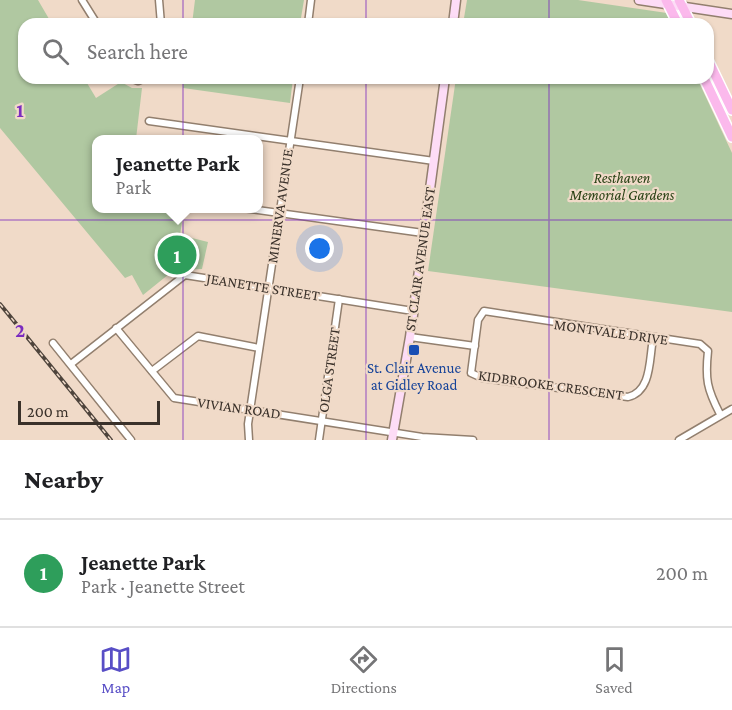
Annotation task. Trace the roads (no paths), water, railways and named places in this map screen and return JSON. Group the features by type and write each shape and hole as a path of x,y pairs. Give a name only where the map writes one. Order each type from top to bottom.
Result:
{"main road":[{"path":"454,18 456,0"},
{"path":"639,0 668,2 732,14"},
{"path":"668,2 675,18"},
{"path":"681,4 688,18"},
{"path":"714,72 732,110"},
{"name":"ST CLAIR AVENUE EAST","path":"393,436 410,337 444,84"},
{"path":"707,84 732,137"}],"street":[{"path":"82,0 93,18"},
{"path":"159,0 160,18"},
{"path":"309,18 311,0"},
{"name":"MINERVA AVENUE","path":"249,440 250,410 299,84"},
{"path":"148,121 247,135"},
{"path":"263,137 434,161"},
{"path":"263,211 423,234"},
{"name":"JEANETTE STREET","path":"70,364 184,275 413,311"},
{"name":"OLGA STREET","path":"319,440 339,299"},
{"name":"MONTVALE DRIVE","path":"475,346 478,317 484,311 653,339 700,344 707,348 709,393 720,414"},
{"name":"VIVIAN ROAD","path":"116,328 174,398 322,421 393,436 473,440"},
{"path":"152,371 198,336 259,348"},
{"path":"410,337 475,346"},
{"name":"KIDBROOKE CRESCENT","path":"475,346 470,369 473,376 622,397 633,395 643,388 653,339"},
{"path":"53,343 131,440"},
{"path":"679,440 687,438 720,414 732,409"}],"railway":[{"path":"0,304 111,440"}],"place":[{"name":"Jeanette Park","path":"177,255"},
{"name":"St. Clair Avenue at Gidley Road","path":"414,350"}],"park label":[{"name":"Resthaven Memorial Gardens","path":"622,186"}]}
